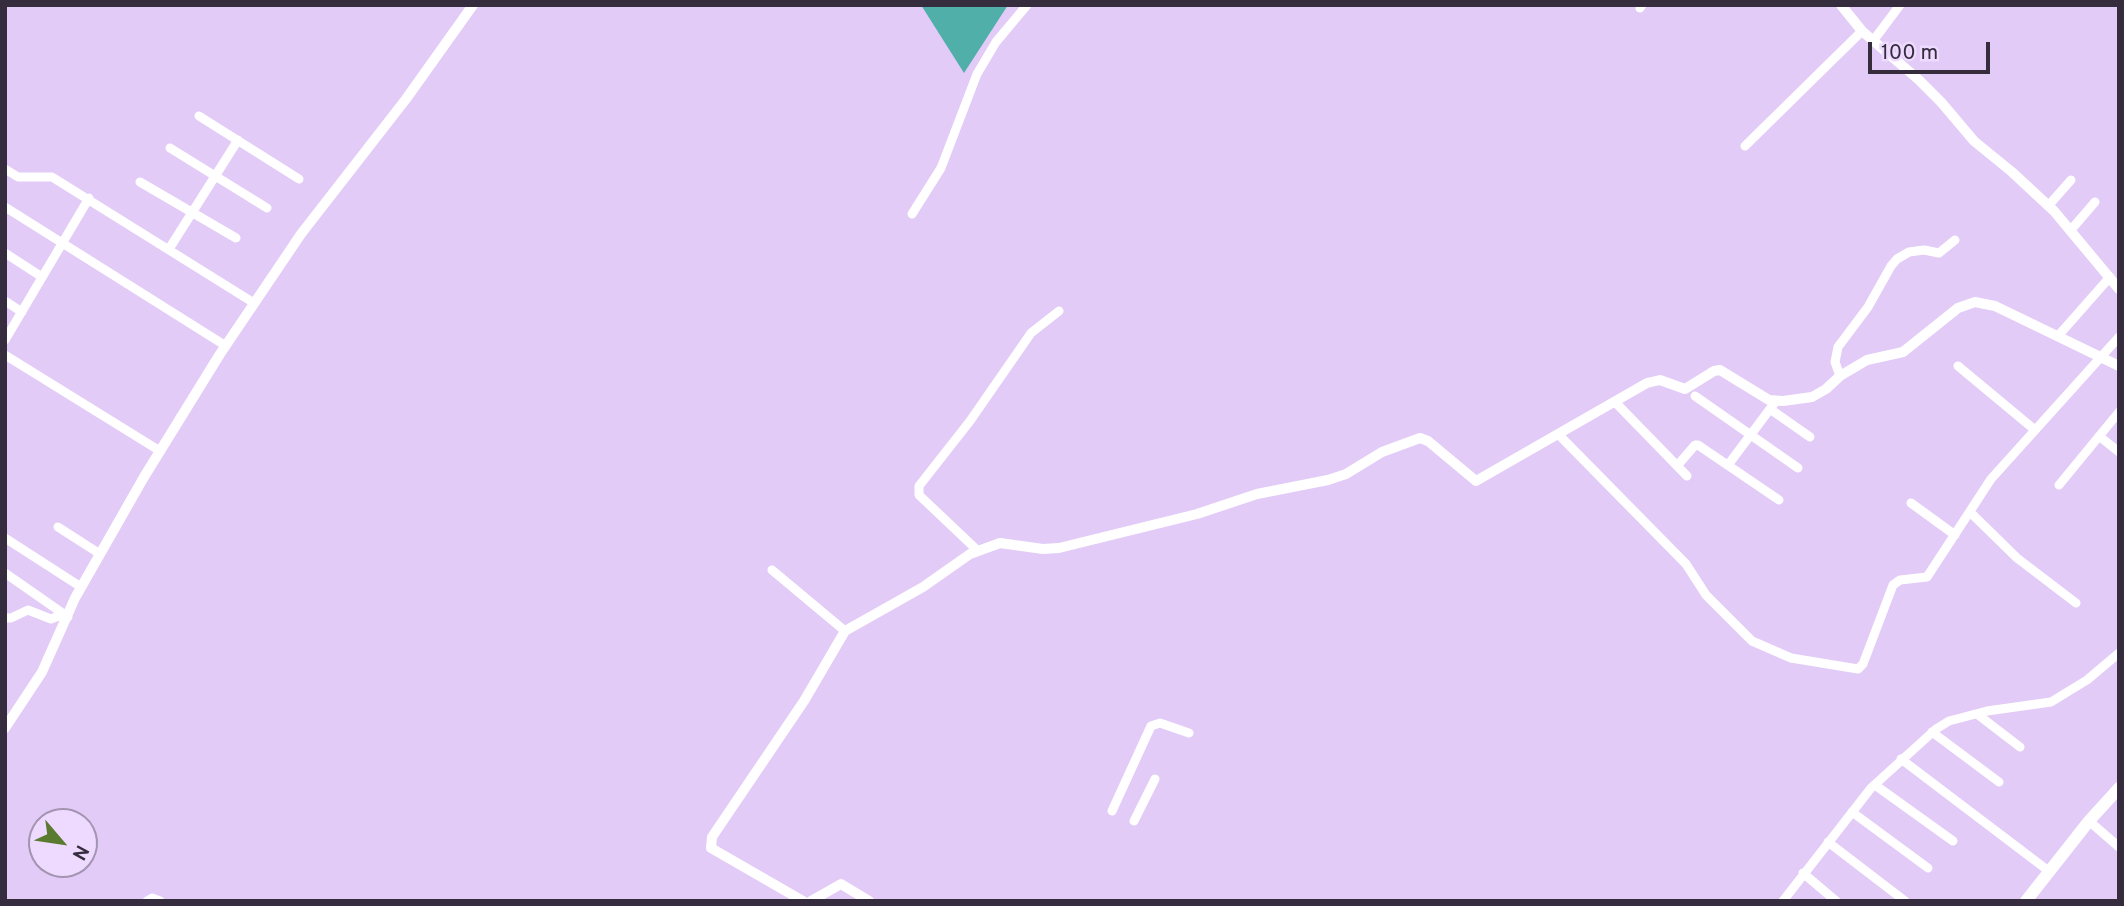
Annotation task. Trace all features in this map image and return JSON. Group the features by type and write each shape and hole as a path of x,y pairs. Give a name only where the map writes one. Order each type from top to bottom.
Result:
{"main road":[{"path":"2026,901 2088,821 2119,788"}],"street":[{"path":"6,722 42,671 81,586 160,451 254,303 301,234 406,99 473,5"},
{"path":"912,214 941,167 977,74 988,54 1027,5"},
{"path":"1873,41 1900,5"},
{"path":"1846,8 1862,31 1919,80 1974,141 2048,206 2119,289"},
{"path":"1745,146 1862,31"},
{"path":"199,116 299,179"},
{"path":"169,249 238,140"},
{"path":"170,148 267,208"},
{"path":"5,169 18,177 52,177 254,303"},
{"path":"2048,206 2071,180"},
{"path":"140,182 236,238"},
{"path":"5,340 89,198"},
{"path":"2070,231 2095,202"},
{"path":"5,207 226,346"},
{"path":"1840,376 1835,362 1838,347 1868,307 1891,266 1903,254 1924,250 1939,253 1955,240"},
{"path":"5,254 42,277"},
{"path":"2058,336 2110,277"},
{"path":"5,301 22,312"},
{"path":"1728,465 1773,405 1812,397 1867,360 1903,352 1958,308 1975,302 1995,306 2119,366"},
{"path":"977,550 919,495 919,486 970,421 1031,333 1059,311"},
{"path":"1559,435 1686,564 1703,591 1742,633 1768,649 1791,658 1855,669 1861,667 1893,585 1900,580 1927,577 1991,479 2119,337"},
{"path":"5,355 160,451"},
{"path":"1958,366 2035,430"},
{"path":"803,901 711,848 710,842 804,701 845,631 923,587 949,566 977,550 1000,543 1042,549 1078,544 1197,514 1257,494 1335,478 1382,452 1420,438 1428,441 1476,481 1654,380 1689,388 1718,370 1723,370 1773,405 1810,437"},
{"path":"1695,396 1798,468"},
{"path":"1615,402 1687,476"},
{"path":"2059,485 2119,412"},
{"path":"2099,436 2119,452"},
{"path":"1677,466 1695,445 1699,445 1779,500"},
{"path":"1911,503 1955,535"},
{"path":"1970,512 2017,558 2076,603"},
{"path":"58,527 100,554"},
{"path":"5,538 81,586"},
{"path":"772,570 845,631"},
{"path":"5,573 66,615"},
{"path":"5,618 28,610 51,619 66,615"},
{"path":"1783,901 1802,873 1875,785 1932,732 1949,722 1977,713 2051,702 2087,680 2119,653"},
{"path":"1977,713 2020,747"},
{"path":"1112,811 1151,726 1160,723 1189,733"},
{"path":"1932,732 1999,782"},
{"path":"1901,759 2050,872"},
{"path":"1133,821 1155,779"},
{"path":"1875,785 1953,841"},
{"path":"1852,812 1928,868"},
{"path":"2088,821 2119,847"},
{"path":"1828,842 1905,901"},
{"path":"1802,873 1836,901"},
{"path":"811,901 843,884 869,901"},
{"path":"147,901 152,898 160,901"}],"shaded area":[{"path":"921,5 1008,5 964,73"}]}
